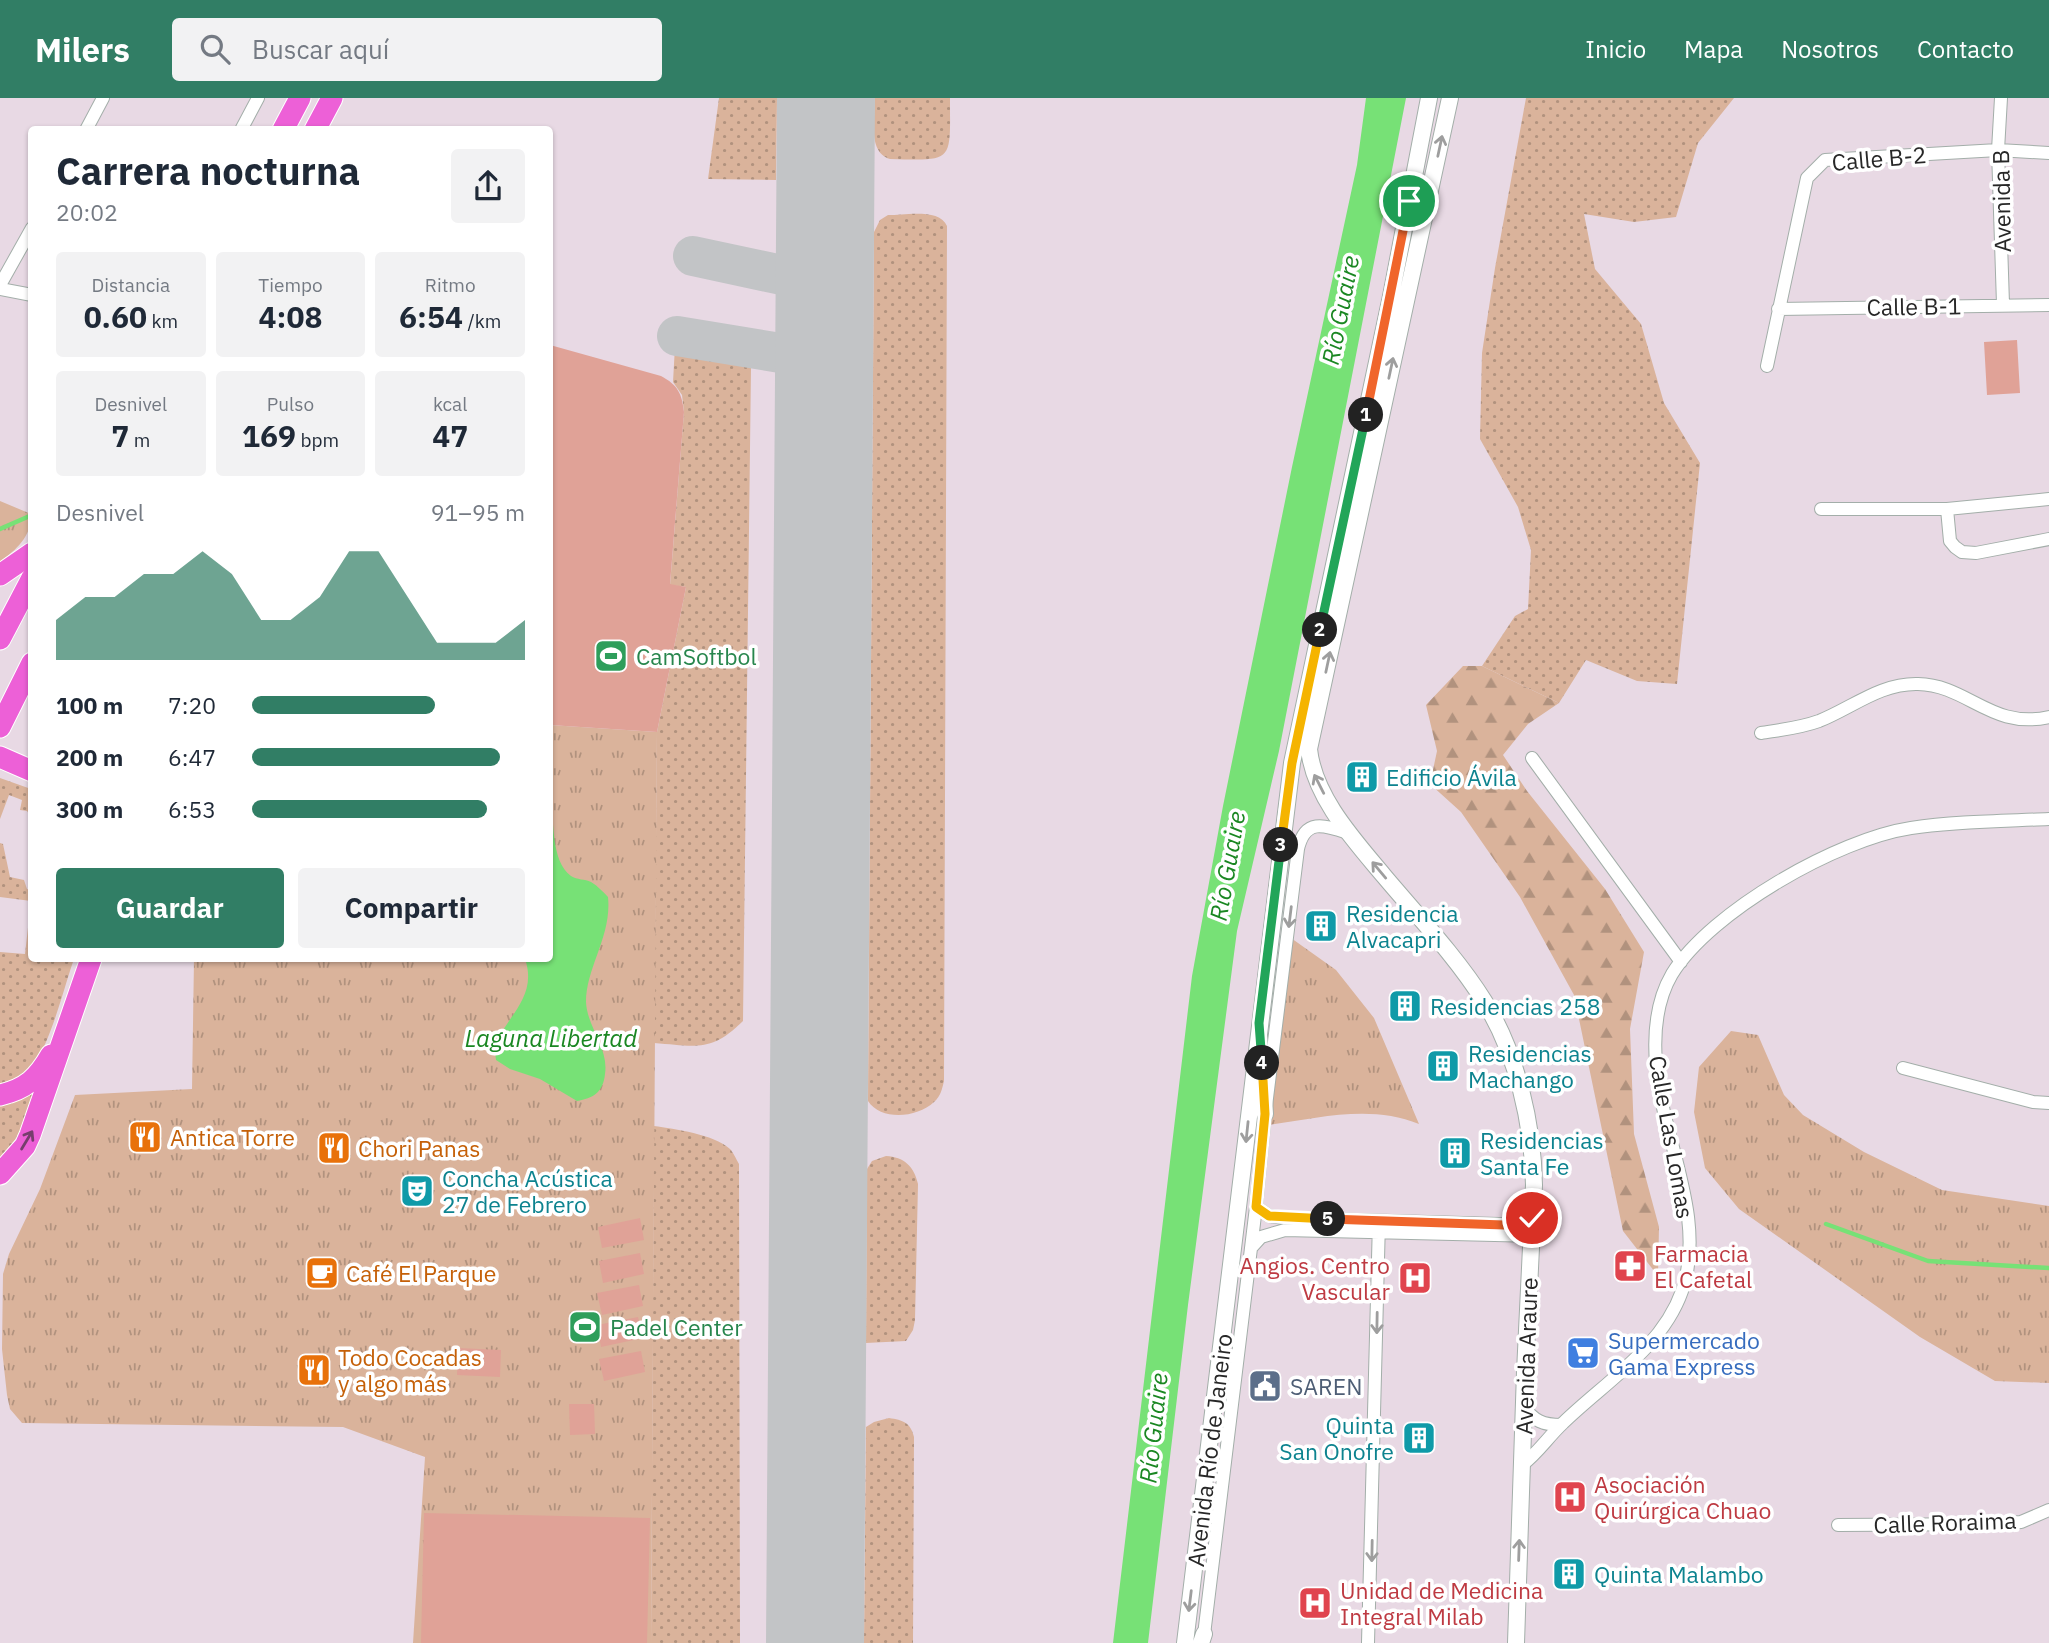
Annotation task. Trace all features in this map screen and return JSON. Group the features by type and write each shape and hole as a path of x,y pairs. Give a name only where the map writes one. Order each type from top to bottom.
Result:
{"highway":[{"path":"285,126 300,98"},
{"path":"317,126 332,98"},
{"path":"0,575 28,556"},
{"path":"0,639 28,586"},
{"path":"0,727 28,671"},
{"path":"12,766 28,777"},
{"path":"0,1095 33,1082 45,1066 83,962"},
{"path":"0,1174 30,1135 91,962"}],"street":[{"path":"88,126 103,98"},
{"path":"243,126 258,98"},
{"name":"Avenida Río de Janeiro","path":"1185,1643 1292,763 1391,296 1429,98"},
{"path":"1348,833 1316,778 1310,749 1450,98"},
{"name":"Avenida B","path":"2001,98 1998,150 2003,304"},
{"name":"Calle B-2","path":"1766,366 1807,178 1825,160 1998,150 2049,153"},
{"path":"28,235 0,287 28,294"},
{"name":"Calle B-1","path":"1779,309 2049,305"},
{"path":"1821,509 1947,509 2049,499"},
{"path":"1947,509 1950,541 1962,552 1976,553 2049,539"},
{"path":"1761,733 1818,721 1881,689 1897,685 1919,684 1944,689 1996,714 2014,719 2049,717"},
{"path":"1532,758 1681,962"},
{"name":"Calle Las Lomas","path":"1522,1465 1536,1454 1561,1425 1640,1354 1656,1336 1682,1292 1690,1250 1688,1220 1659,1088 1655,1038 1658,1015 1672,975 1698,941 1745,904 1799,869 1855,842 1910,828 2049,819"},
{"name":"Avenida Río de Janeiro","path":"1203,1640 1300,839 1315,825 1348,833"},
{"name":"Avenida Araure","path":"1348,833 1483,999 1499,1029 1529,1125 1534,1156 1516,1643"},
{"path":"1259,1023 1265,1114"},
{"path":"1903,1068 2033,1102 2049,1103"},
{"path":"1256,1207 1269,1216 1285,1218 1379,1226 1532,1231"},
{"path":"1251,1249 1261,1237 1285,1230 1379,1226"},
{"path":"1368,1643 1379,1226"},
{"path":"1523,1406 1543,1424 1561,1425"},
{"name":"Calle Roraima","path":"1838,1525 1999,1524 2021,1522 2049,1510"}],"green space":[{"path":"719,98 777,98 776,180 708,179"},
{"path":"875,98 950,98 950,135 944,153 927,159 890,159 883,155 875,142"},
{"path":"1526,98 1734,98 1698,143 1676,217 1634,222 1584,214 1595,269 1641,324 1664,403 1700,463 1677,684 1637,681 1586,660 1559,703 1482,666 1515,616 1528,609 1531,550 1518,507 1480,439 1482,353"},
{"path":"888,215 930,215 943,220 947,226 944,1081 940,1095 934,1102 918,1111 900,1115 881,1112 868,1101 874,232 880,220"},
{"path":"675,346 751,367 743,1021 712,1043 692,1046 654,1043 657,732 686,587 670,585 684,412 682,395 673,382"},
{"path":"0,501 28,513 28,531 18,547 0,562"},
{"path":"1463,666 1482,666 1559,703 1528,724 1503,755 1527,791 1605,889 1644,952 1630,1029 1634,1134 1659,1227 1658,1276 1623,1231 1574,995 1520,897 1461,812 1430,784 1437,751 1426,705"},
{"path":"553,725 657,732 651,1643 413,1643 425,1457 343,1427 22,1423 10,1409 2,1349 3,1274 9,1254 40,1189 75,1095 192,1089 194,962 553,962"},
{"path":"0,778 28,788 28,812 20,810 22,800 9,795 0,819"},
{"path":"0,843 3,844 10,877 24,880 28,889 28,901 0,897"},
{"path":"28,928 28,962 73,962 53,1024 38,1058 21,1078 0,1085 0,952 25,954"},
{"path":"1291,938 1336,970 1374,1018 1419,1124 1382,1115 1344,1114 1268,1125"},
{"path":"1731,1031 1758,1035 1784,1095 1803,1115 1864,1152 1942,1190 2049,1206 2049,1383 1995,1381 1920,1337 1739,1209 1705,1168 1694,1112 1699,1067"},
{"path":"40,1083 20,1134 0,1158 0,1102"},
{"path":"654,1126 694,1133 723,1144 730,1149 739,1164 740,1643 651,1643"},
{"path":"886,1156 898,1158 907,1164 914,1172 918,1184 915,1320 913,1330 906,1341 866,1343 867,1169 872,1161"},
{"path":"889,1418 906,1423 914,1437 913,1643 864,1643 866,1427"}],"shaded area":[{"path":"2017,340 2020,393 1987,395 1984,342"},
{"path":"553,346 661,376 675,387 682,400 684,412 670,584 686,587 657,732 553,725"},
{"path":"640,1218 644,1240 602,1248 598,1227"},
{"path":"640,1253 644,1274 603,1283 599,1261"},
{"path":"639,1285 643,1306 602,1315 597,1293"},
{"path":"638,1317 643,1338 601,1347 597,1325"},
{"path":"458,1348 501,1350 500,1377 457,1375"},
{"path":"641,1351 645,1372 604,1381 599,1359"},
{"path":"569,1404 594,1404 595,1434 570,1435"},
{"path":"424,1513 650,1518 647,1643 421,1643"}],"water":[{"name":"Río Guaire","path":"1366,98 1406,98 1279,751 1237,931 1188,1305 1148,1643 1113,1643 1192,976 1223,806 1357,165"},
{"name":"Laguna Libertad","path":"553,828 556,850 564,869 573,877 594,884 608,897 606,925 590,976 586,1002 605,1064 602,1086 596,1094 577,1101 540,1079 510,1069 496,1060 500,1035 521,1002 528,975 526,962 553,962"}],"waterway":[{"path":"0,529 28,517"},
{"path":"1826,1224 1928,1261 2049,1268"}],"taxiway":[{"path":"693,256 824,284"},
{"path":"677,336 823,360"}],"runway":[{"path":"815,1643 826,98"}],"place":[{"name":"CamSoftbol","path":"611,656"},
{"name":"Edificio Ávila","path":"1362,777"},
{"name":"Residencia Alvacapri","path":"1321,926"},
{"name":"Residencias 258","path":"1405,1006"},
{"name":"Residencias Machango","path":"1443,1066"},
{"name":"Antica Torre","path":"145,1137"},
{"name":"Chori Panas","path":"334,1148"},
{"name":"Residencias Santa Fe","path":"1455,1153"},
{"name":"Concha Acústica 27 de Febrero","path":"417,1191"},
{"name":"Farmacia El Cafetal","path":"1630,1266"},
{"name":"Café El Parque","path":"322,1273"},
{"name":"Angios. Centro Vascular","path":"1415,1278"},
{"name":"Padel Center","path":"585,1327"},
{"name":"Supermercado Gama Express","path":"1583,1353"},
{"name":"Todo Cocadas y algo más","path":"314,1370"},
{"name":"SAREN","path":"1265,1386"},
{"name":"Quinta San Onofre","path":"1419,1438"},
{"name":"Asociación Quirúrgica Chuao","path":"1570,1497"},
{"name":"Quinta Malambo","path":"1569,1574"},
{"name":"Unidad de Medicina Integral Milab","path":"1315,1603"}],"route":[{"path":"1409,201 1292,763 1259,1023 1265,1114 1256,1207 1269,1216 1285,1218 1532,1226 1532,1218"}]}
